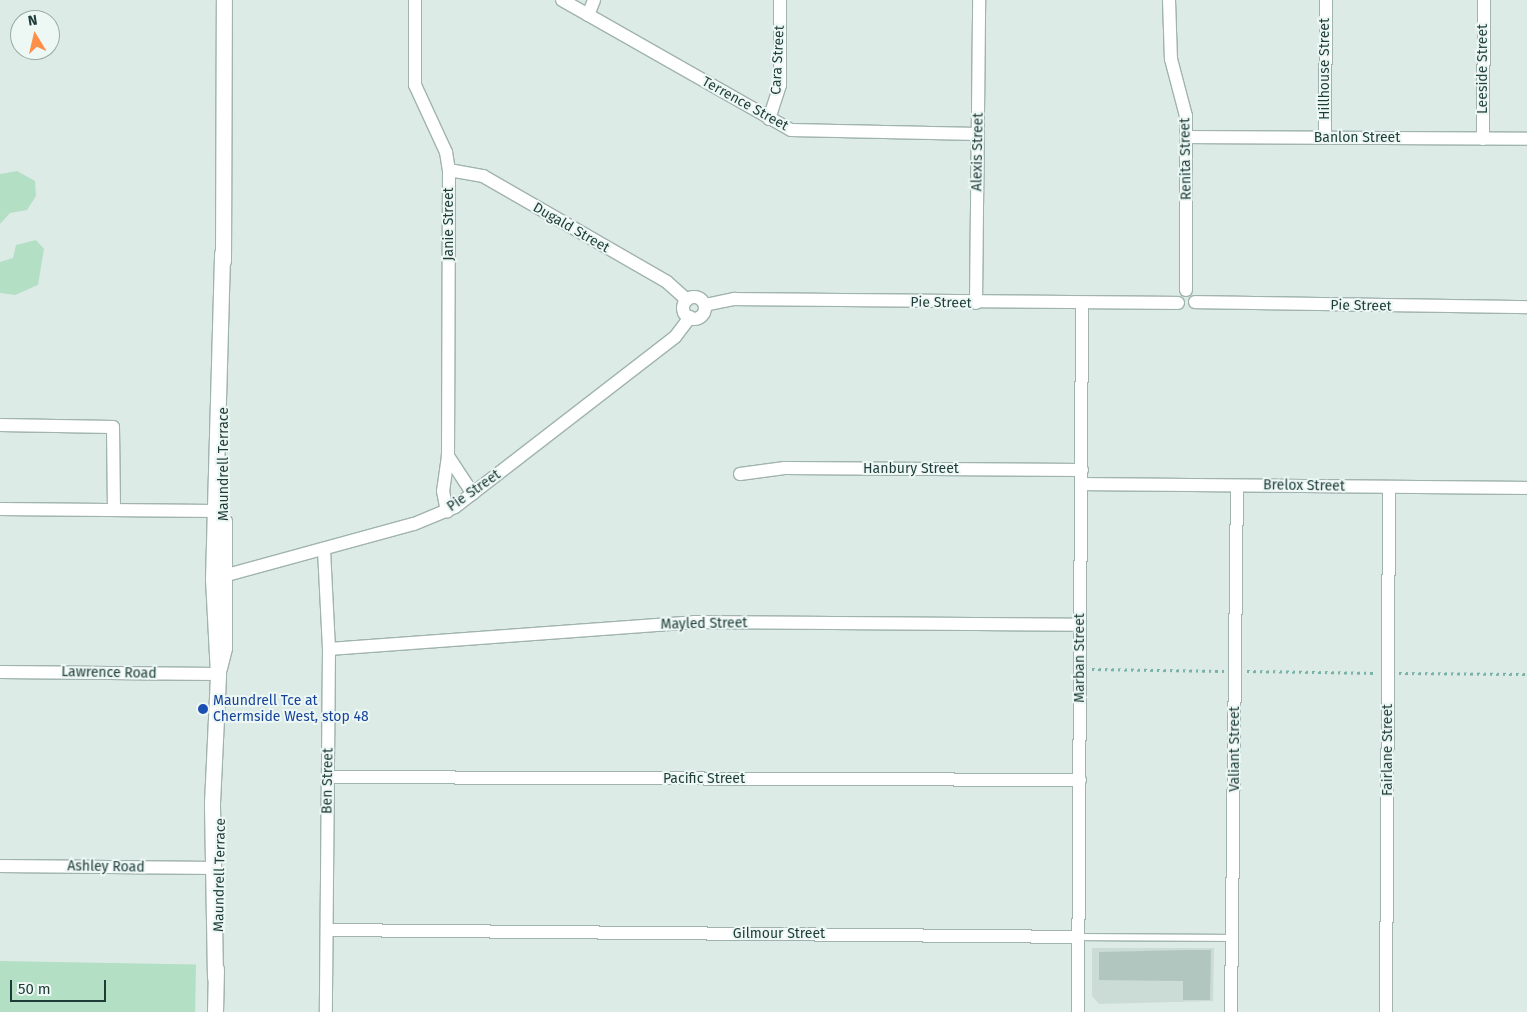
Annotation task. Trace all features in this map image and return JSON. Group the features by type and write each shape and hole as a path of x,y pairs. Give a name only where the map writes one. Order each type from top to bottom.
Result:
{"main road":[{"name":"Maundrell Terrace","path":"215,1012 212,868 217,773 224,0"},
{"name":"Maundrell Terrace","path":"219,578 215,510 222,253"},
{"name":"Maundrell Terrace","path":"215,977 222,802 217,773"}],"street":[{"name":"Janie Street","path":"415,0 415,85 446,152 449,170 448,456 444,491 447,512"},
{"name":"Terrence Street","path":"562,0 791,130 811,132 978,134"},
{"path":"588,15 594,0"},
{"name":"Cara Street","path":"769,119 779,93 780,0"},
{"name":"Alexis Street","path":"976,303 979,0"},
{"name":"Renita Street","path":"1169,0 1170,58 1187,137 1186,290"},
{"name":"Hillhouse Street","path":"1325,138 1326,0"},
{"name":"Leeside Street","path":"1483,139 1484,0"},
{"name":"Banlon Street","path":"1187,137 1527,140"},
{"name":"Dugald Street","path":"449,170 483,176 667,282 687,300"},
{"path":"1186,290 1194,294 1195,302 1185,308 1178,303 1178,295 1186,290"},
{"path":"697,297 705,305 702,314 690,318 684,310 687,300 697,297"},
{"name":"Pie Street","path":"705,305 734,299 1082,304 1178,303"},
{"name":"Pie Street","path":"1195,302 1527,307"},
{"name":"Marban Street","path":"1078,1012 1082,304"},
{"name":"Pie Street","path":"219,578 324,550 447,512 474,494 675,337 690,318"},
{"path":"0,425 113,427 114,510"},
{"path":"448,456 474,494"},
{"name":"Hanbury Street","path":"740,474 785,468 1082,470"},
{"name":"Brelox Street","path":"1082,484 1527,488"},
{"name":"Valiant Street","path":"1231,1012 1237,486"},
{"name":"Fairlane Street","path":"1386,1012 1389,487"},
{"path":"0,509 215,510"},
{"name":"Ben Street","path":"324,550 330,650 326,1012"},
{"name":"Mayled Street","path":"330,650 686,623 1080,625"},
{"name":"Lawrence Road","path":"0,672 218,674"},
{"name":"Pacific Street","path":"328,777 1080,780"},
{"name":"Ashley Road","path":"0,866 212,868"},
{"name":"Gilmour Street","path":"327,930 1079,937"}],"lane":[{"name":"Gilmour Street","path":"1079,937 1232,938"}],"path":[{"path":"1080,668 1228,671"},
{"path":"1243,671 1380,673"},
{"path":"1395,673 1527,674"}],"shaded area":[{"path":"1092,948 1214,948 1213,1001 1099,1004 1092,996"}],"green space":[{"path":"17,171 35,181 36,196 27,210 10,213 0,224 0,174"},
{"path":"36,240 44,249 38,285 15,295 0,293 0,262 13,258 16,245"},
{"path":"0,961 196,964 195,1012 0,1012"}],"building":[{"path":"1211,950 1210,1000 1183,1000 1183,981 1099,980 1099,952"}],"place":[{"name":"Maundrell Tce at Chermside West, stop 48","path":"203,709"}]}
